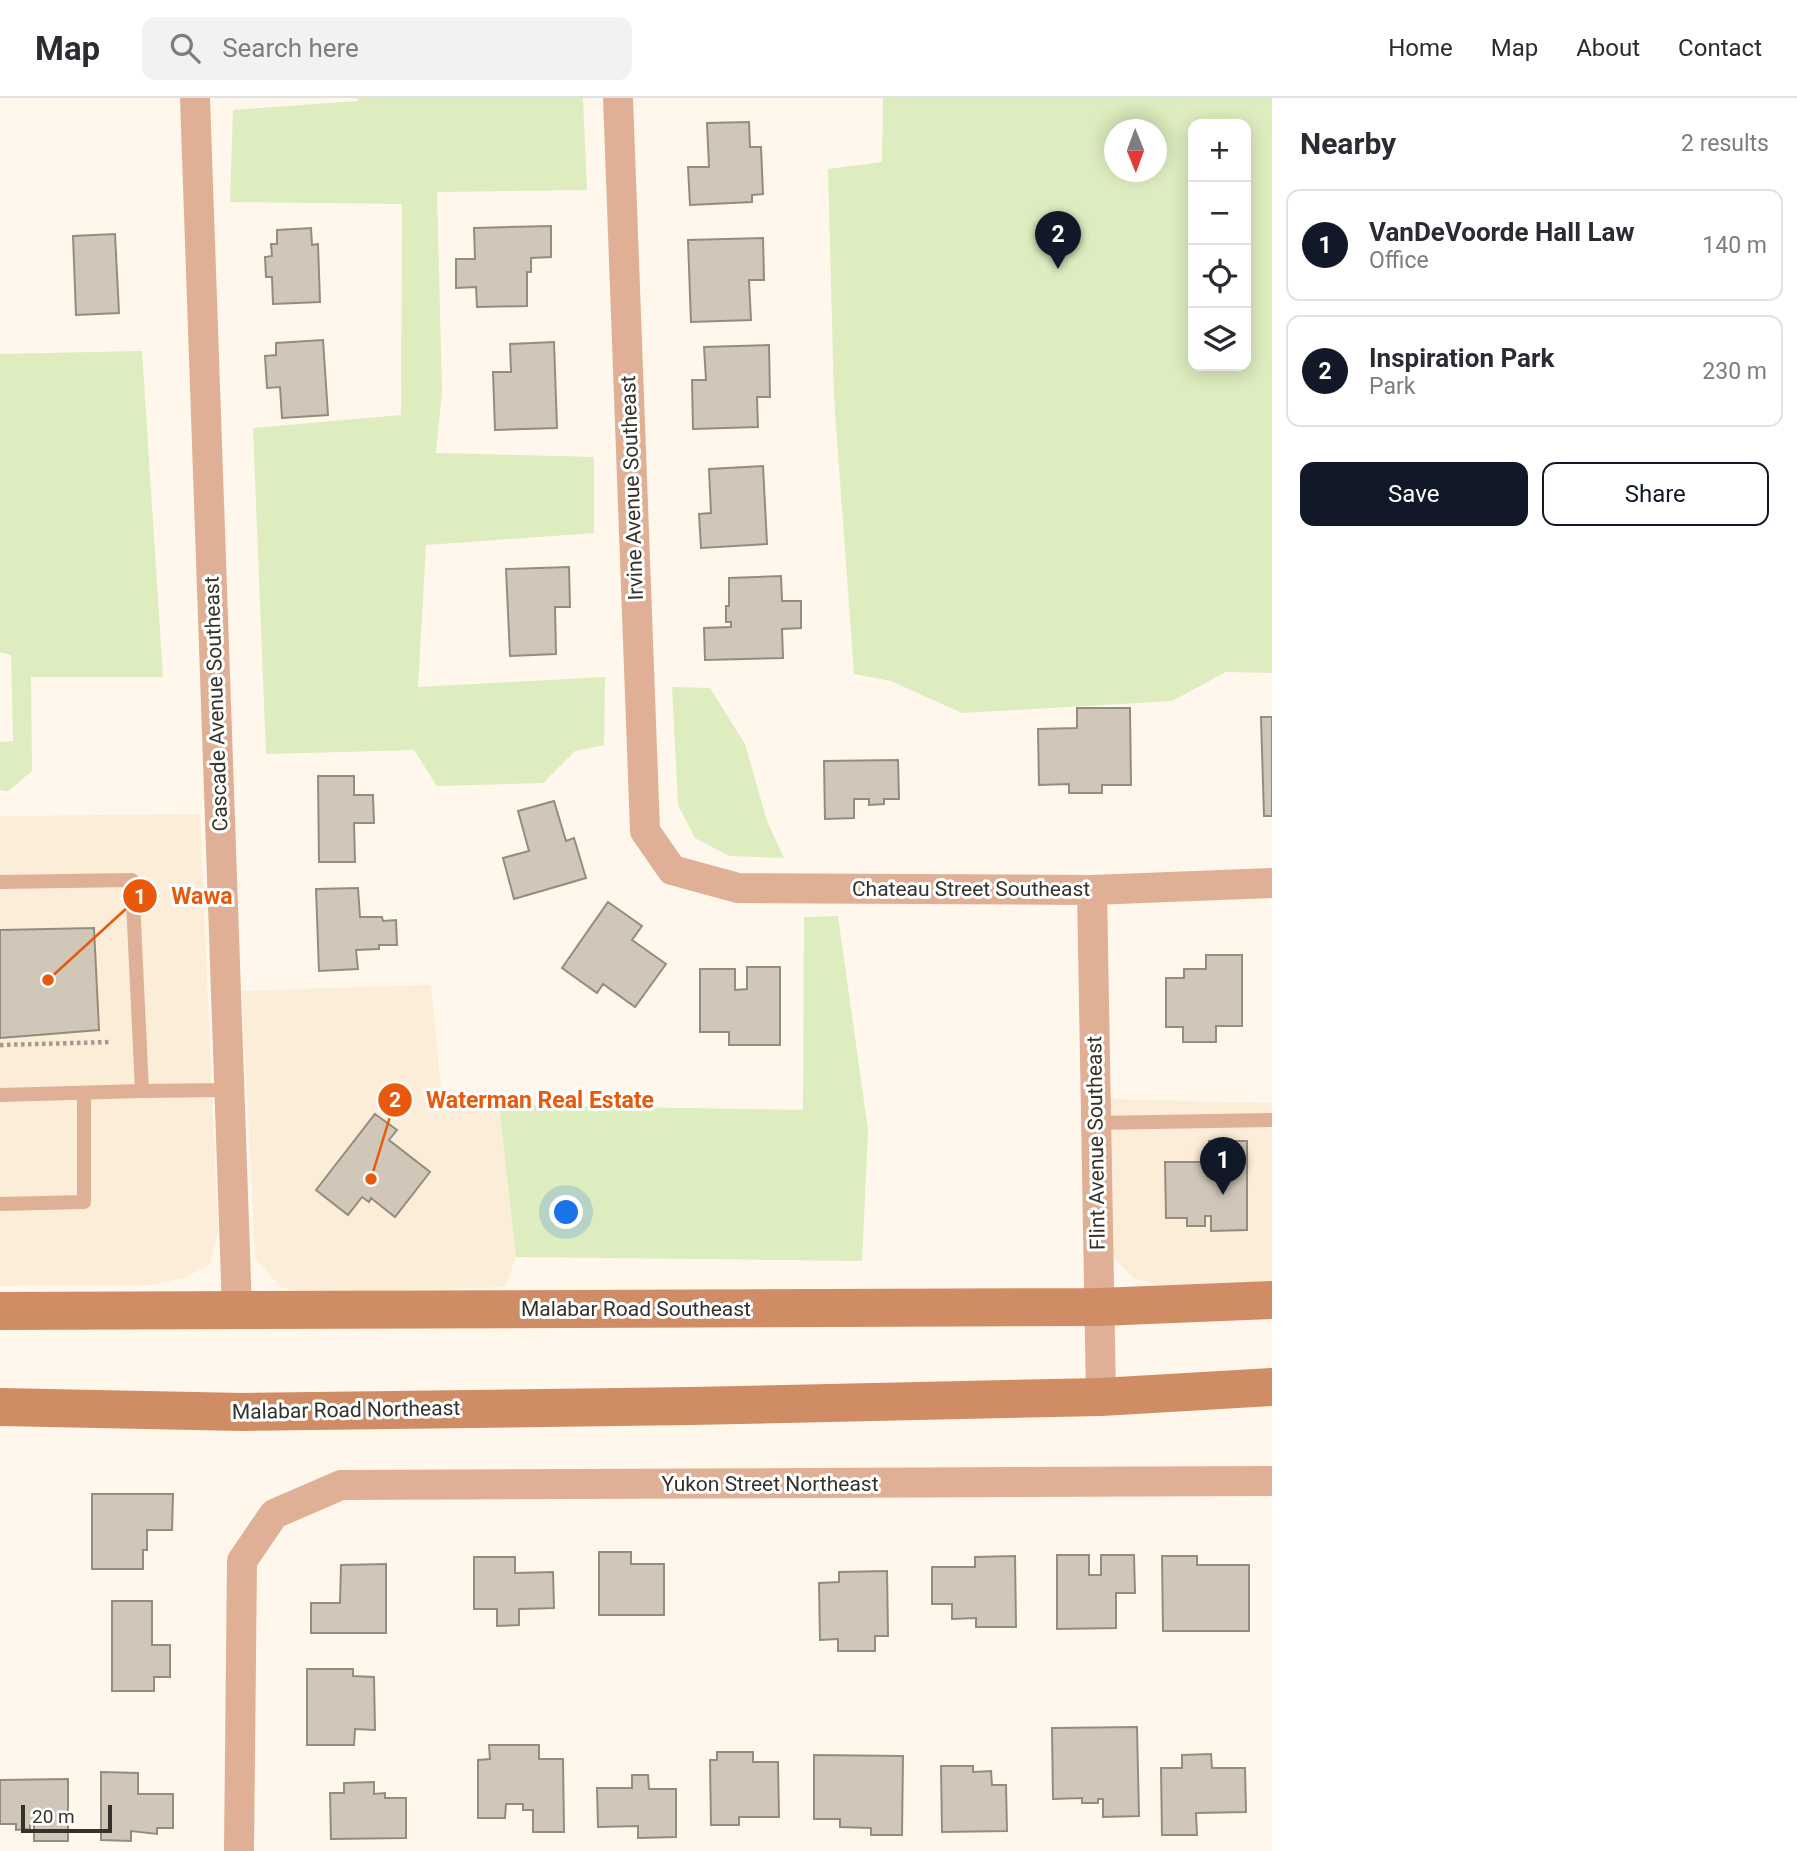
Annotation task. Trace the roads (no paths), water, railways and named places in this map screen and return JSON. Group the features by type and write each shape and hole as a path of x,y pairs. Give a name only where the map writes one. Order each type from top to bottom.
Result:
{"main road":[{"name":"Malabar Road Southeast","path":"0,1311 1099,1307 1272,1300"},
{"path":"1101,1396 1272,1387"},
{"name":"Malabar Road Northeast","path":"0,1408 243,1412 691,1406 1101,1396"}],"street":[{"name":"Cascade Avenue Southeast","path":"195,98 237,1310"},
{"name":"Irvine Avenue Southeast","path":"618,98 645,831 672,870"},
{"name":"Chateau Street Southeast","path":"672,870 738,888 1092,890 1272,883"},
{"name":"Flint Avenue Southeast","path":"1092,890 1101,1396"},
{"name":"Yukon Street Northeast","path":"239,1851 242,1561 274,1514 341,1485 1272,1482"}],"lane":[{"path":"0,882 132,880 142,1091"},
{"path":"0,1095 228,1090"},
{"path":"0,1204 84,1202 84,1093"},
{"path":"1096,1123 1272,1119"}],"place":[{"name":"Inspiration Park","path":"1058,269"},
{"name":"Wawa","path":"48,980"},
{"name":"Waterman Real Estate","path":"371,1179"},
{"name":"VanDeVoorde Hall Law","path":"1223,1195"}]}
